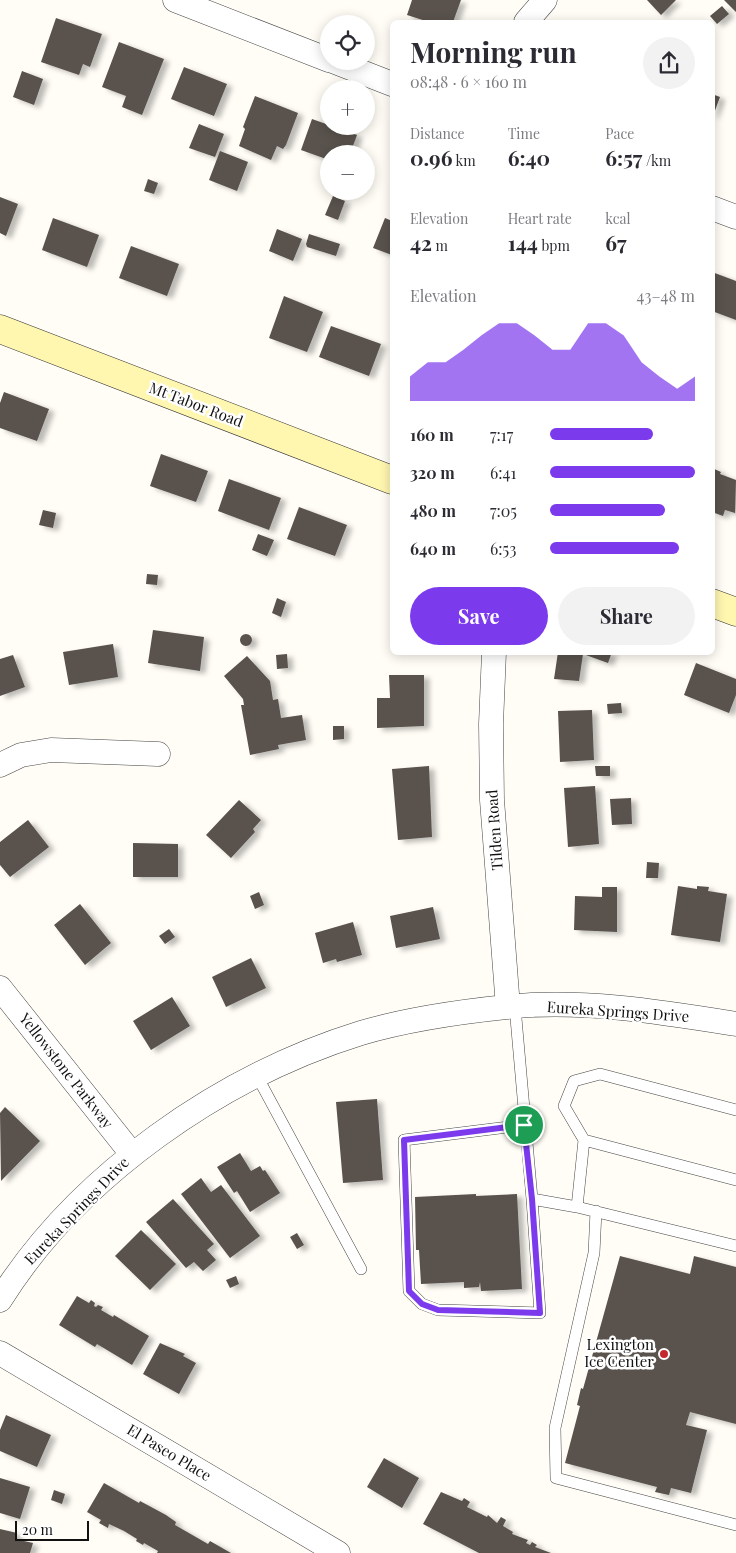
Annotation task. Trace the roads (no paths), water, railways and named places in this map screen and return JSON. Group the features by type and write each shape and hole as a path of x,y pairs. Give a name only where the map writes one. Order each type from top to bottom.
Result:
{"street":[{"path":"175,0 320,56"},
{"path":"528,20 545,0"},
{"path":"356,70 390,83"},
{"path":"715,209 736,217"},
{"name":"Mt Tabor Road","path":"0,329 390,479"},
{"path":"715,604 736,612"},
{"name":"Tilden Road","path":"494,655 490,724 492,800 512,1007"},
{"path":"0,765 21,755 51,750 158,754"},
{"name":"Yellowstone Parkway","path":"0,988 132,1154"},
{"name":"Eureka Springs Drive","path":"0,1300 26,1263 52,1232 132,1154 196,1110 257,1076 324,1047 362,1033 422,1018 512,1007 568,1005 672,1014 736,1024"},
{"name":"El Paseo Place","path":"0,1353 338,1553"}],"lane":[{"path":"512,1007 532,1199 540,1313 438,1310 422,1304 409,1291 404,1140 524,1125"},
{"path":"577,1207 584,1140 564,1106 574,1081 600,1074 736,1110"},
{"path":"257,1076 361,1269"},
{"path":"584,1140 736,1180"},
{"path":"532,1199 596,1211 736,1246"},
{"path":"596,1211 594,1253 554,1428 556,1478 736,1525"}],"place":[{"name":"Lexington Ice Center","path":"664,1354"}]}
